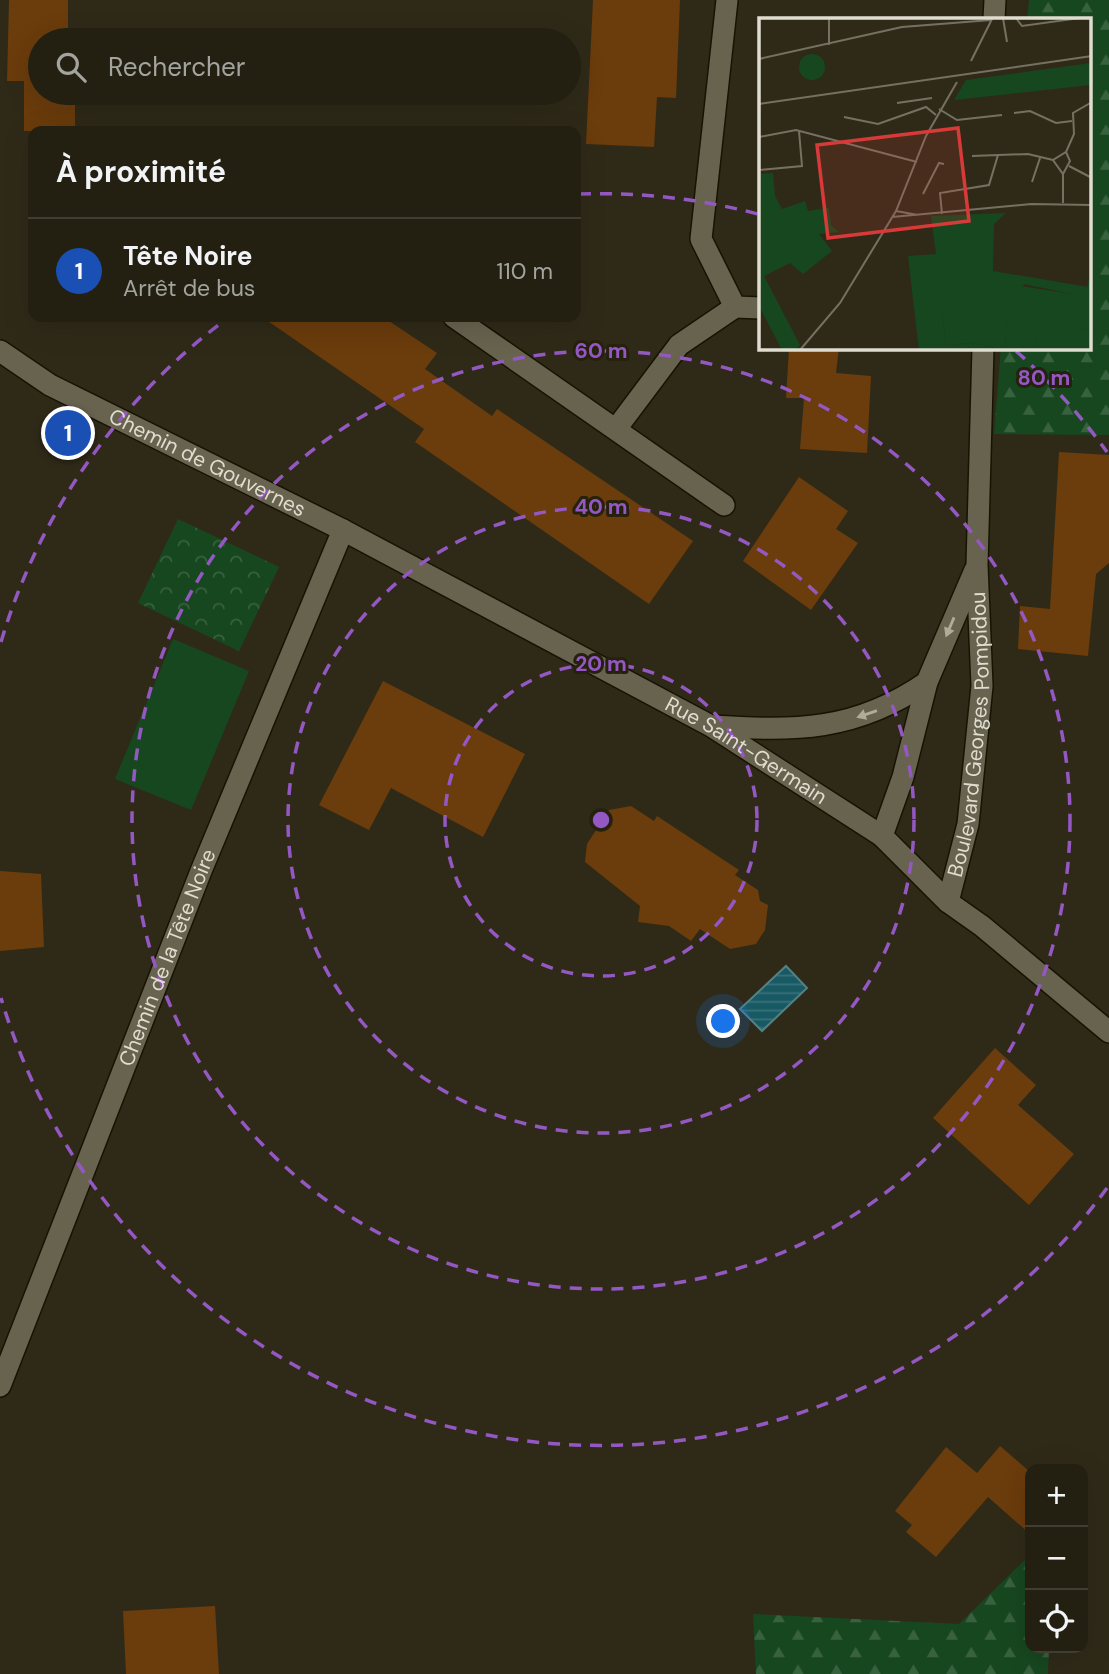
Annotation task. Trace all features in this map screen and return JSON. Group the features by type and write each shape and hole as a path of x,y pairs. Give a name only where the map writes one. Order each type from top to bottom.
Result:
{"street":[{"path":"727,0 701,239 735,307"},
{"path":"994,18 995,0"},
{"path":"616,429 679,345 735,307 759,308"},
{"path":"461,322 724,505"},
{"name":"Boulevard Georges Pompidou","path":"948,902 968,824 982,685 977,565 983,350"},
{"name":"Chemin de Gouvernes","path":"0,351 50,386 343,530"},
{"name":"Rue Saint-Germain","path":"343,530 711,726 882,836 948,902 982,926 1109,1032"},
{"name":"Chemin de la Tête Noire","path":"0,1386 201,871 343,530"},
{"name":"Boulevard Georges Pompidou","path":"882,836 903,777 926,682 977,565"},
{"name":"Boulevard Georges Pompidou","path":"711,726 782,730 840,723 896,703 926,682"}],"green space":[{"path":"1029,0 1109,0 1109,435 994,434 1001,350 1092,350 1092,18 1027,18"},
{"path":"178,519 279,567 239,651 138,603"},
{"path":"173,639 249,671 191,810 115,779"},
{"path":"1025,1560 1025,1653 1049,1653 1048,1674 756,1674 753,1614 959,1624"}],"water":[{"path":"786,966 807,988 762,1031 740,1009"}],"building":[{"path":"9,0 68,0 68,28 28,28 28,105 75,105 75,126 28,126 28,131 24,131 24,81 7,81"},
{"path":"593,0 680,0 676,98 657,97 654,147 586,144"},
{"path":"269,322 390,322 437,353 425,369 492,416 497,409 693,541 649,604 415,442 424,429"},
{"path":"789,350 839,350 836,373 871,376 867,453 800,449 804,398 786,398"},
{"path":"1059,452 1109,455 1109,563 1096,574 1088,656 1018,649 1020,606 1050,609"},
{"path":"799,477 848,511 836,529 858,543 811,610 743,561"},
{"path":"383,681 525,754 483,837 391,788 369,830 319,805"},
{"path":"631,806 654,821 657,816 739,870 735,875 758,890 760,901 768,905 765,930 756,944 730,949 700,929 691,941 669,926 638,922 640,906 585,862 587,844 609,810"},
{"path":"0,871 41,874 44,947 0,951"},
{"path":"995,1048 1036,1085 1018,1105 1074,1154 1029,1205 933,1118"},
{"path":"1000,1446 1025,1468 1025,1530 988,1497 936,1557 906,1532 912,1525 895,1511 946,1447 977,1473"},
{"path":"215,1606 219,1674 126,1674 123,1611"}],"place":[{"name":"Tête Noire","path":"68,433"}]}
